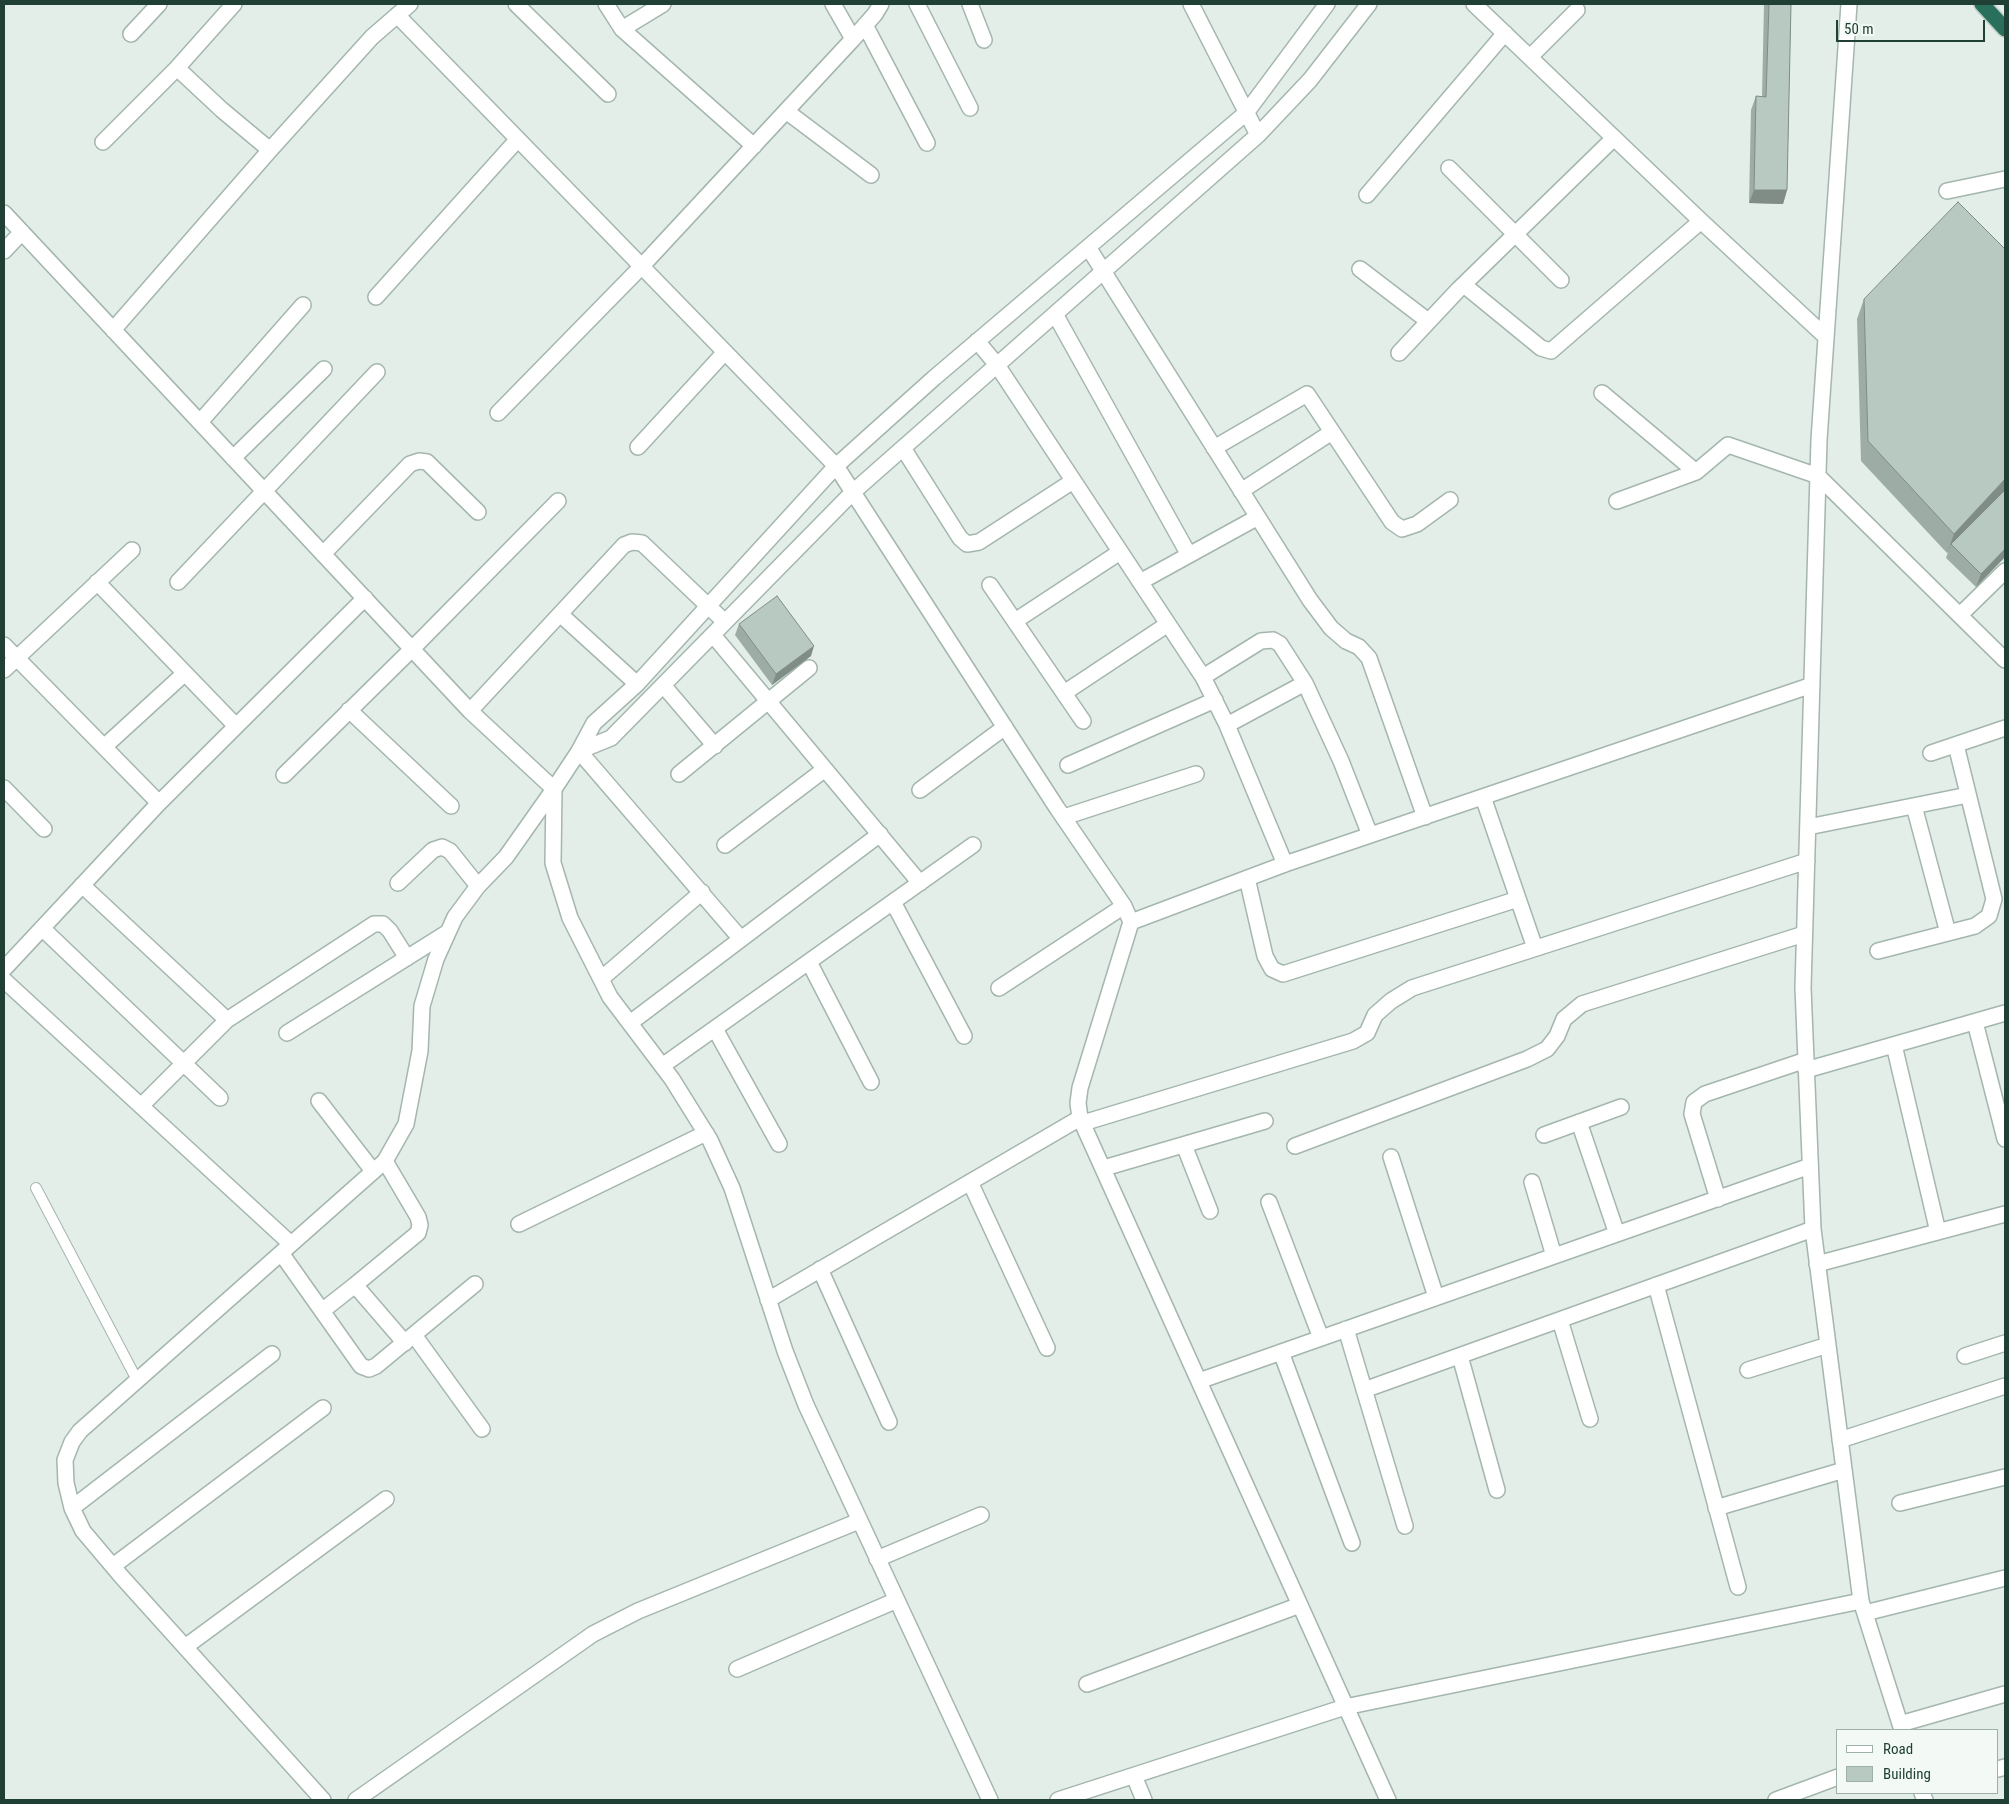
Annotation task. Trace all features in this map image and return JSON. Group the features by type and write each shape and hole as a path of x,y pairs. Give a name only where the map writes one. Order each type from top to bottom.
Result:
{"highway":[{"path":"1982,4 2005,29"}],"street":[{"path":"131,34 159,4"},
{"path":"103,142 177,68 234,4"},
{"path":"113,330 270,150 362,49 410,4"},
{"path":"516,4 608,94"},
{"path":"606,4 622,29 754,146"},
{"path":"622,29 663,4"},
{"path":"833,4 853,39"},
{"path":"498,413 642,267 853,39 881,4"},
{"path":"917,4 970,108"},
{"path":"970,4 984,40"},
{"path":"1191,4 1258,135"},
{"path":"323,1800 113,1566 84,1531 72,1508 66,1483 65,1460 72,1442 80,1431 386,1161 406,1124 420,1051 422,1006 436,959 455,917 478,886 506,858 579,751 594,723 637,684 836,466 977,342 1246,112 1327,4"},
{"path":"579,751 611,738 853,492 1258,135 1310,80 1369,4"},
{"path":"1474,4 1701,221 1826,337"},
{"path":"1849,4 1818,476 1804,934 1803,988 1812,1229 1863,1607 1901,1727 2005,1694"},
{"path":"1530,57 1580,7"},
{"path":"397,15 836,466 1005,727 1124,906 1131,922 1080,1088 1078,1103 1082,1120 1388,1800"},
{"path":"865,25 927,143"},
{"path":"1367,194 1505,34"},
{"path":"177,68 222,110 270,150"},
{"path":"786,112 870,175"},
{"path":"1399,353 1464,284 1614,138"},
{"path":"376,296 518,139"},
{"path":"1449,168 1562,280"},
{"path":"1947,191 2005,180"},
{"path":"4,213 470,711 554,789 553,863 570,918 610,997 662,1066 706,1133 732,1188 785,1351 806,1405 990,1800"},
{"path":"1464,284 1541,348 1551,351 1701,221"},
{"path":"4,251 22,232"},
{"path":"1088,247 1310,600 1331,628 1346,640 1359,647 1369,658 1425,817"},
{"path":"1360,269 1428,321"},
{"path":"200,422 303,305"},
{"path":"1055,314 1190,555"},
{"path":"977,342 997,365 1203,677 1227,725 1285,864"},
{"path":"638,447 725,352"},
{"path":"233,458 324,369"},
{"path":"178,582 377,372"},
{"path":"1602,393 1696,472"},
{"path":"1214,448 1307,394 1392,522 1402,528 1417,524 1450,500"},
{"path":"1241,491 1332,432"},
{"path":"1618,501 1696,472 1728,445 1818,476 2005,660"},
{"path":"903,448 960,538 967,544 979,542 1074,481"},
{"path":"323,554 410,464 419,461 427,462 478,512"},
{"path":"284,775 558,501"},
{"path":"1140,582 1258,518"},
{"path":"470,711 624,545 632,542 642,543 725,622"},
{"path":"4,670 132,550"},
{"path":"1015,621 1120,552"},
{"path":"1960,615 2005,571"},
{"path":"97,582 236,726"},
{"path":"990,585 1083,721"},
{"path":"4,969 159,803 365,598"},
{"path":"560,614 637,684"},
{"path":"1064,694 1168,624"},
{"path":"713,635 920,883"},
{"path":"1203,677 1262,641 1272,640 1280,644 1305,683 1341,761 1370,835"},
{"path":"4,645 159,803"},
{"path":"679,774 809,668"},
{"path":"104,747 184,673"},
{"path":"1227,725 1305,683"},
{"path":"663,685 715,746"},
{"path":"1131,922 1285,864 1812,685"},
{"path":"1068,765 1215,700"},
{"path":"349,710 451,806"},
{"path":"920,790 1005,727"},
{"path":"1931,753 2005,728"},
{"path":"1878,951 1976,926 1989,916 1998,886 1968,795 1956,745"},
{"path":"579,751 741,939"},
{"path":"725,845 825,769"},
{"path":"1064,817 1196,774"},
{"path":"4,788 44,829"},
{"path":"1808,827 1968,795"},
{"path":"1483,797 1535,948"},
{"path":"1914,806 1948,933"},
{"path":"630,1023 880,834"},
{"path":"662,1066 973,845"},
{"path":"398,883 433,850 442,847 450,851 478,886"},
{"path":"768,1300 970,1182 1082,1120 1353,1042 1367,1033 1375,1015 1391,1001 1412,988 1807,861"},
{"path":"1247,878 1265,956 1272,969 1283,974 1518,899"},
{"path":"82,885 227,1020"},
{"path":"601,979 702,892"},
{"path":"894,902 964,1036"},
{"path":"999,988 1124,906"},
{"path":"141,1106 227,1020 374,924 383,924 390,931 407,958"},
{"path":"42,928 220,1098"},
{"path":"287,1033 448,932"},
{"path":"1295,1146 1547,1049 1557,1036 1564,1019 1582,1004 1804,934"},
{"path":"809,962 871,1082"},
{"path":"4,980 141,1106 286,1248 322,1311 361,1366 369,1369 376,1366 475,1284"},
{"path":"1718,1199 1692,1114 1694,1102 1705,1094 1806,1065 1894,1045 2005,1013"},
{"path":"1975,1022 2005,1139"},
{"path":"715,1029 779,1144"},
{"path":"1894,1045 1938,1232"},
{"path":"319,1101 373,1171"},
{"path":"1544,1135 1621,1107"},
{"path":"1104,1168 1265,1121"},
{"path":"1579,1122 1617,1234"},
{"path":"519,1224 706,1133"},
{"path":"1184,1144 1210,1211"},
{"path":"1391,1158 1436,1298"},
{"path":"322,1311 418,1233 420,1225 418,1217 386,1161"},
{"path":"1199,1380 1810,1166"},
{"path":"970,1182 1047,1348"},
{"path":"1532,1182 1554,1256"},
{"path":"1269,1202 1321,1338"},
{"path":"1817,1264 2005,1214"},
{"path":"1364,1390 1812,1229"},
{"path":"820,1269 889,1422"},
{"path":"356,1285 410,1339 482,1430"},
{"path":"1656,1285 1738,1587"},
{"path":"1560,1320 1590,1419"},
{"path":"1346,1329 1405,1526"},
{"path":"1965,1356 2005,1343"},
{"path":"1748,1370 1828,1345"},
{"path":"1280,1352 1352,1543"},
{"path":"72,1508 272,1354"},
{"path":"1460,1356 1497,1490"},
{"path":"1840,1440 2005,1386"},
{"path":"113,1566 323,1408"},
{"path":"1716,1508 1844,1470"},
{"path":"1900,1503 2005,1477"},
{"path":"185,1647 386,1500"},
{"path":"877,1559 981,1516"},
{"path":"356,1800 593,1634 638,1611 860,1521"},
{"path":"1058,1800 1345,1707 2005,1578"},
{"path":"737,1669 897,1600"},
{"path":"1086,1684 1300,1606"},
{"path":"1134,1776 1144,1800"},
{"path":"1776,1800 1836,1778"}],"lane":[{"path":"36,1188 137,1380"}],"building":[{"path":"1769,4 1791,4 1787,190 1754,190 1756,96 1766,97"},
{"path":"1958,202 2005,249 2005,479 1954,534 1868,441 1864,299"},
{"path":"2005,490 2005,549 1981,574 1951,544"},
{"path":"777,596 814,646 776,674 739,624"}]}
